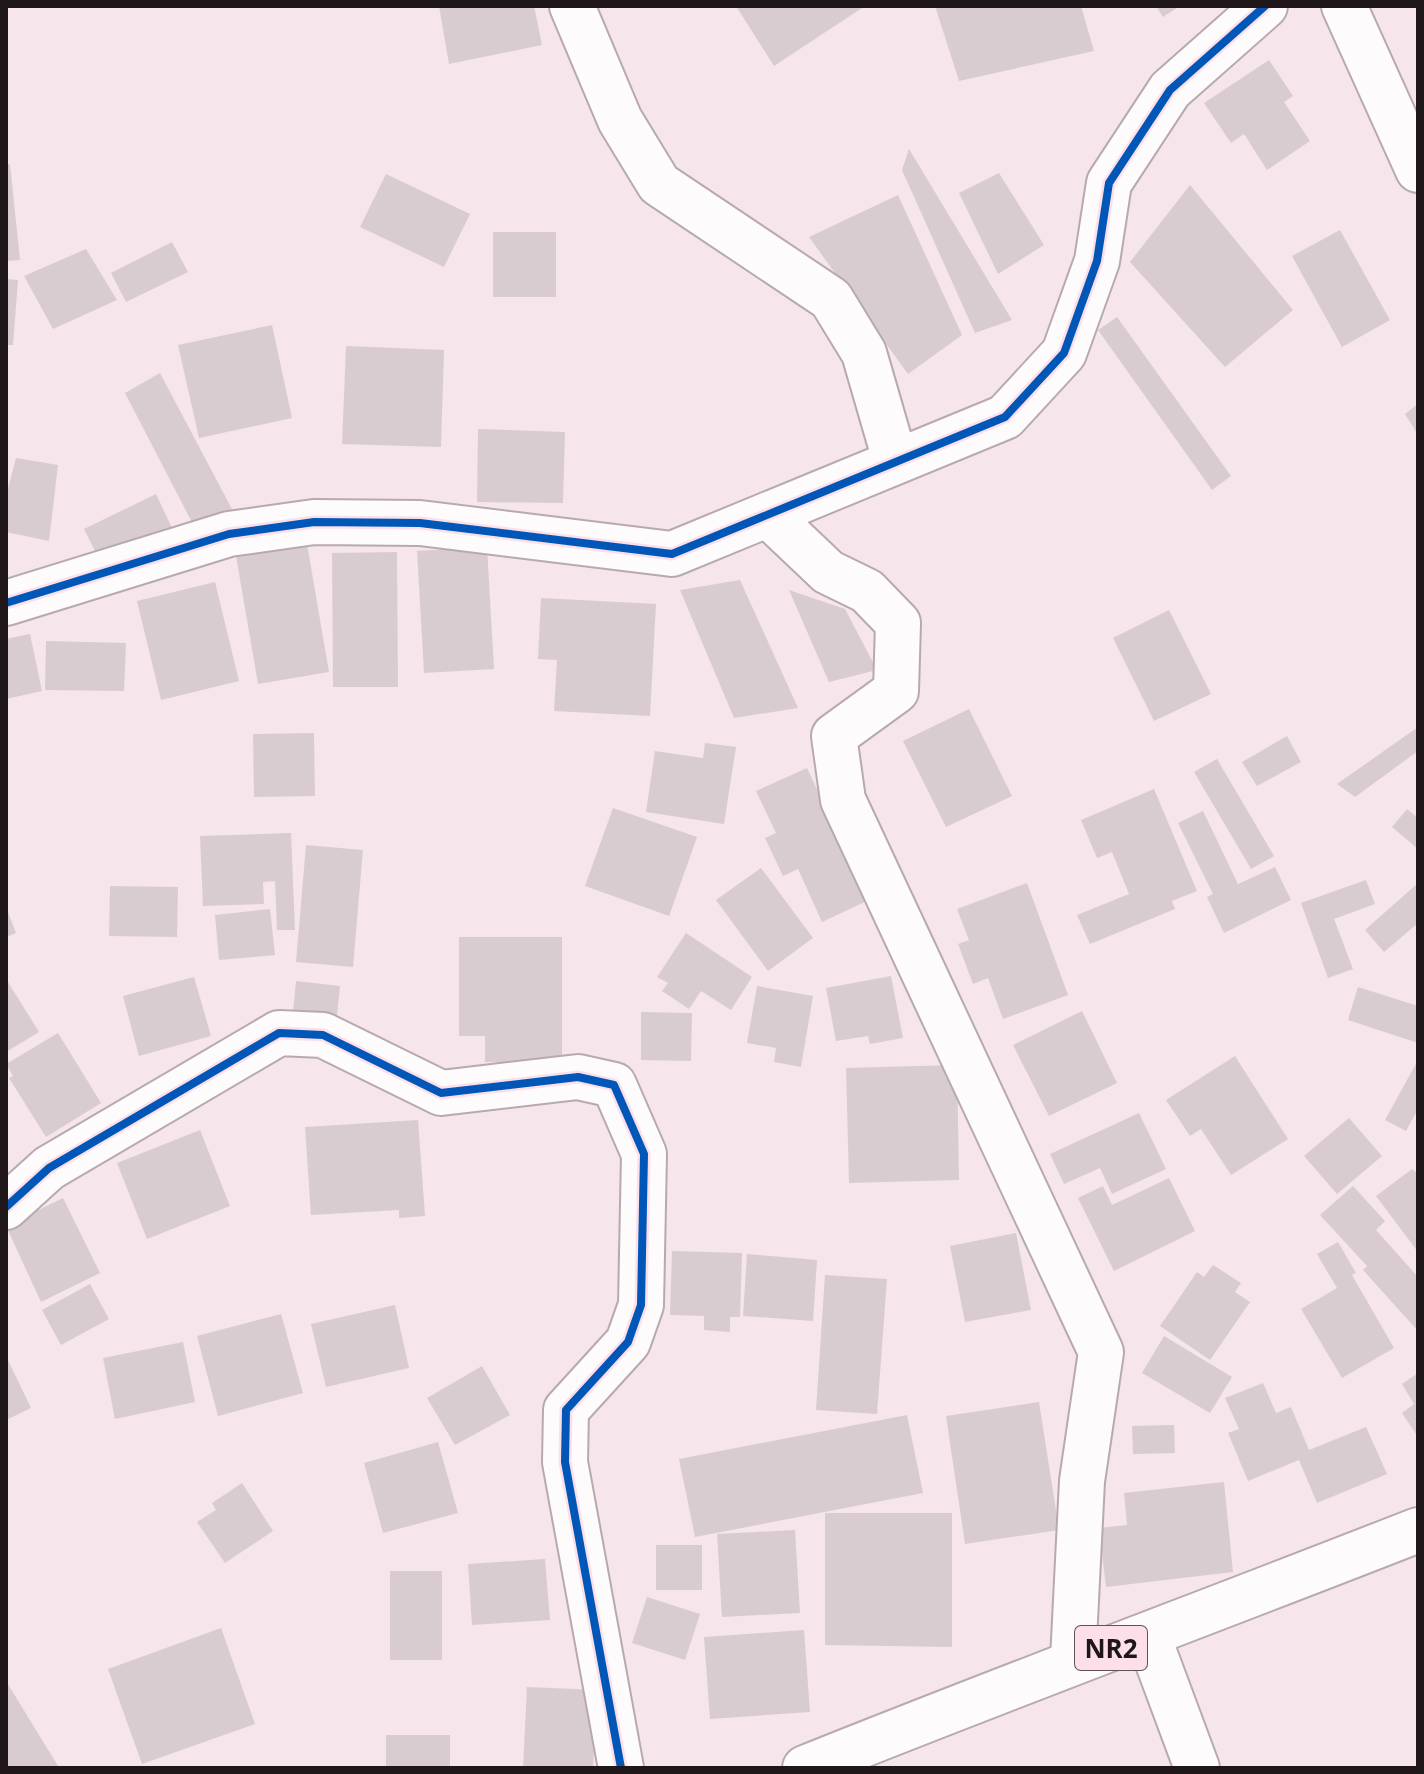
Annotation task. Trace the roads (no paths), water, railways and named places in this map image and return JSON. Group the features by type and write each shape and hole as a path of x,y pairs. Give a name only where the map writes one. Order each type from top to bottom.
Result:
{"main road":[{"path":"572,6 620,120 659,184 831,299 864,353 895,460"},
{"path":"6,603 229,534 314,522 420,523 672,554 1005,417 1064,353 1097,261 1109,183 1170,90 1265,6"},
{"path":"1344,6 1418,170"},
{"path":"768,515 828,572 867,591 898,623 896,691 834,736 843,800 1101,1352 1082,1481 1073,1660"},
{"path":"6,1207 49,1168 279,1033 323,1035 441,1093 578,1077 614,1085 644,1154 641,1305 628,1342 566,1410 565,1462 621,1768"},
{"name":"NR2","path":"805,1768 1073,1660 1148,1636 1418,1530"},
{"path":"1148,1636 1197,1768"}]}
